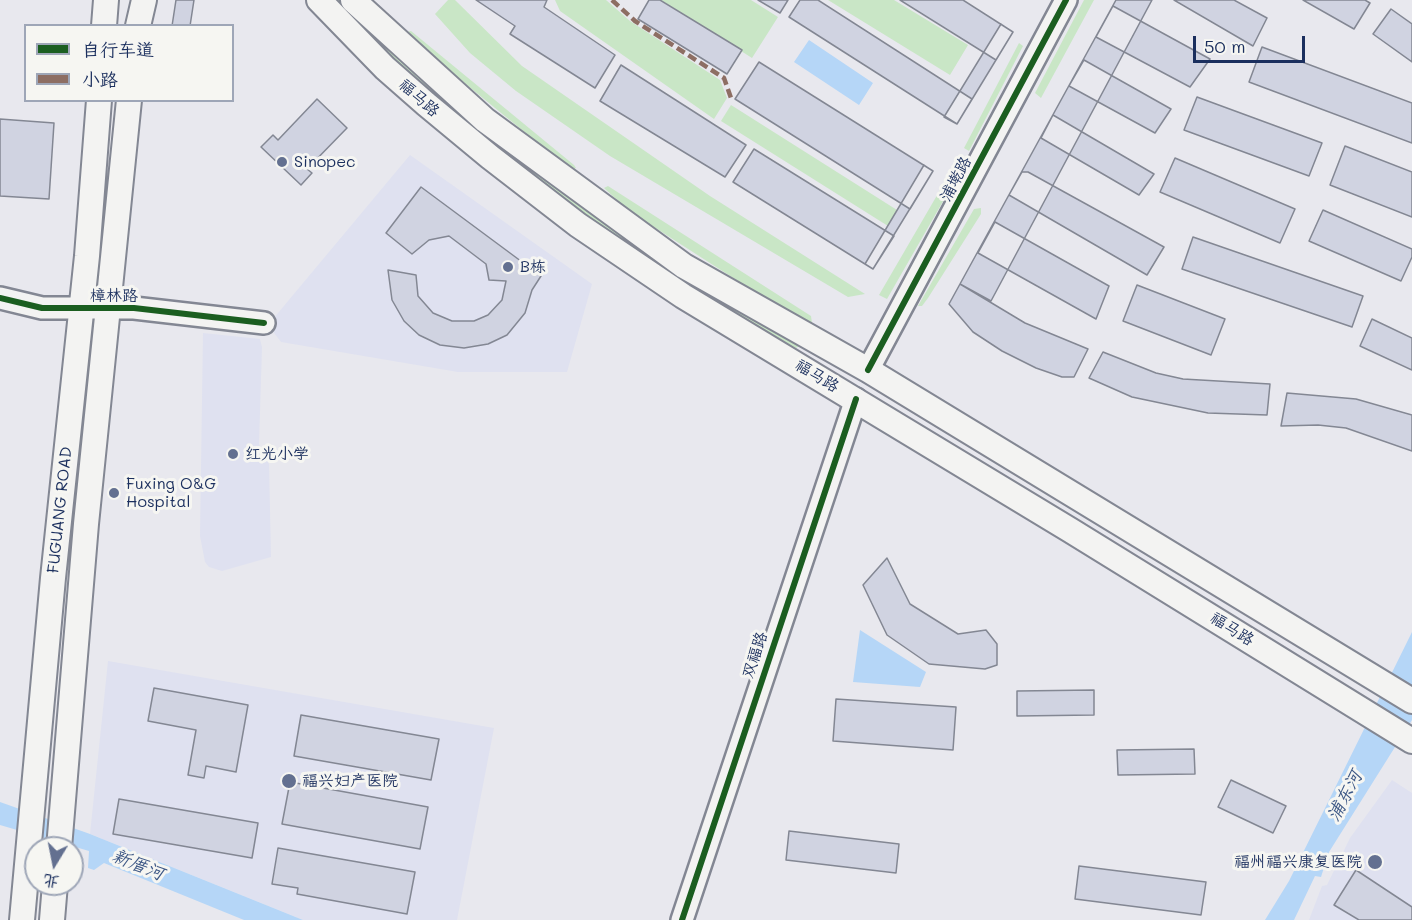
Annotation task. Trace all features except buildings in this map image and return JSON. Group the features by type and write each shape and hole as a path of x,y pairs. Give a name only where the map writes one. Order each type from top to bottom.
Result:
{"main road":[{"path":"104,24 106,0"},
{"path":"137,24 138,0"},
{"path":"138,24 144,0"},
{"name":"福马路","path":"319,0 385,68 460,133 554,207 683,296 856,399 1411,741"},
{"name":"福马路","path":"353,0 484,120 684,266 868,370 1412,701"},
{"name":"FUGUANG ROAD","path":"22,920 99,102"},
{"name":"FUGUANG ROAD","path":"60,836 86,524 129,102"},
{"path":"52,920 54,896"}],"street":[{"name":"浦墘路","path":"868,370 1066,0"},
{"name":"樟林路","path":"0,298 27,307 134,308 264,323"},
{"name":"双福路","path":"682,920 856,399"}],"shaded area":[{"path":"410,155 592,284 567,372 458,372 281,342 268,325"},
{"name":"红光小学","path":"203,333 260,339 262,347 259,444 269,464 271,557 222,571 209,567 205,562 200,536"},
{"name":"福兴妇产医院","path":"108,661 494,728 457,920 303,920 90,834"},
{"name":"福州福兴康复医院","path":"1392,780 1412,793 1412,920 1309,920 1322,886 1327,885 1350,838"}],"green space":[{"path":"334,0 342,0 481,130 589,212 798,341 799,346 796,348 702,293 609,232 518,167 421,88"},
{"path":"448,0 455,0 522,66 710,196 865,294 848,297 610,156 516,91 470,53 435,14"},
{"path":"555,0 606,0 630,21 720,80 727,98 714,119 560,11"},
{"path":"661,0 751,0 778,17 752,58"},
{"path":"828,0 894,0 968,45 950,75"},
{"path":"1084,0 1094,0 1041,98 1035,93"},
{"path":"411,31 576,168 571,170 408,37 407,32"},
{"path":"1019,43 1023,46 969,151 964,148"},
{"path":"731,105 897,210 888,226 721,121"},
{"path":"950,173 957,177 887,299 879,295"},
{"path":"608,186 811,316 812,323 808,324 794,317 629,211 604,188"},
{"path":"981,208 981,214 928,298 922,306 918,306 974,209"}],"water":[{"path":"809,40 873,83 859,105 794,62"},
{"path":"860,630 926,672 920,687 853,682"},
{"name":"浦东河","path":"1412,632 1412,720 1329,852 1321,877 1315,876 1294,920 1265,920 1289,881"},
{"name":"新厝河","path":"0,802 90,834 303,920 244,920 104,863 94,870 88,868 89,851 84,850 84,836 38,836 0,825"}],"marked path":[{"path":"612,0 635,21 724,78 731,98"}],"cycle path":[{"path":"868,370 1066,0"},
{"path":"0,298 42,308 134,308 264,323"},
{"path":"682,920 856,399"}],"place":[{"name":"Sinopec","path":"282,162"},
{"name":"B栋","path":"508,267"},
{"name":"红光小学","path":"233,454"},
{"name":"Fuxing O&G Hospital","path":"114,493"},
{"name":"福兴妇产医院","path":"289,781"},
{"name":"福州福兴康复医院","path":"1375,862"}]}
